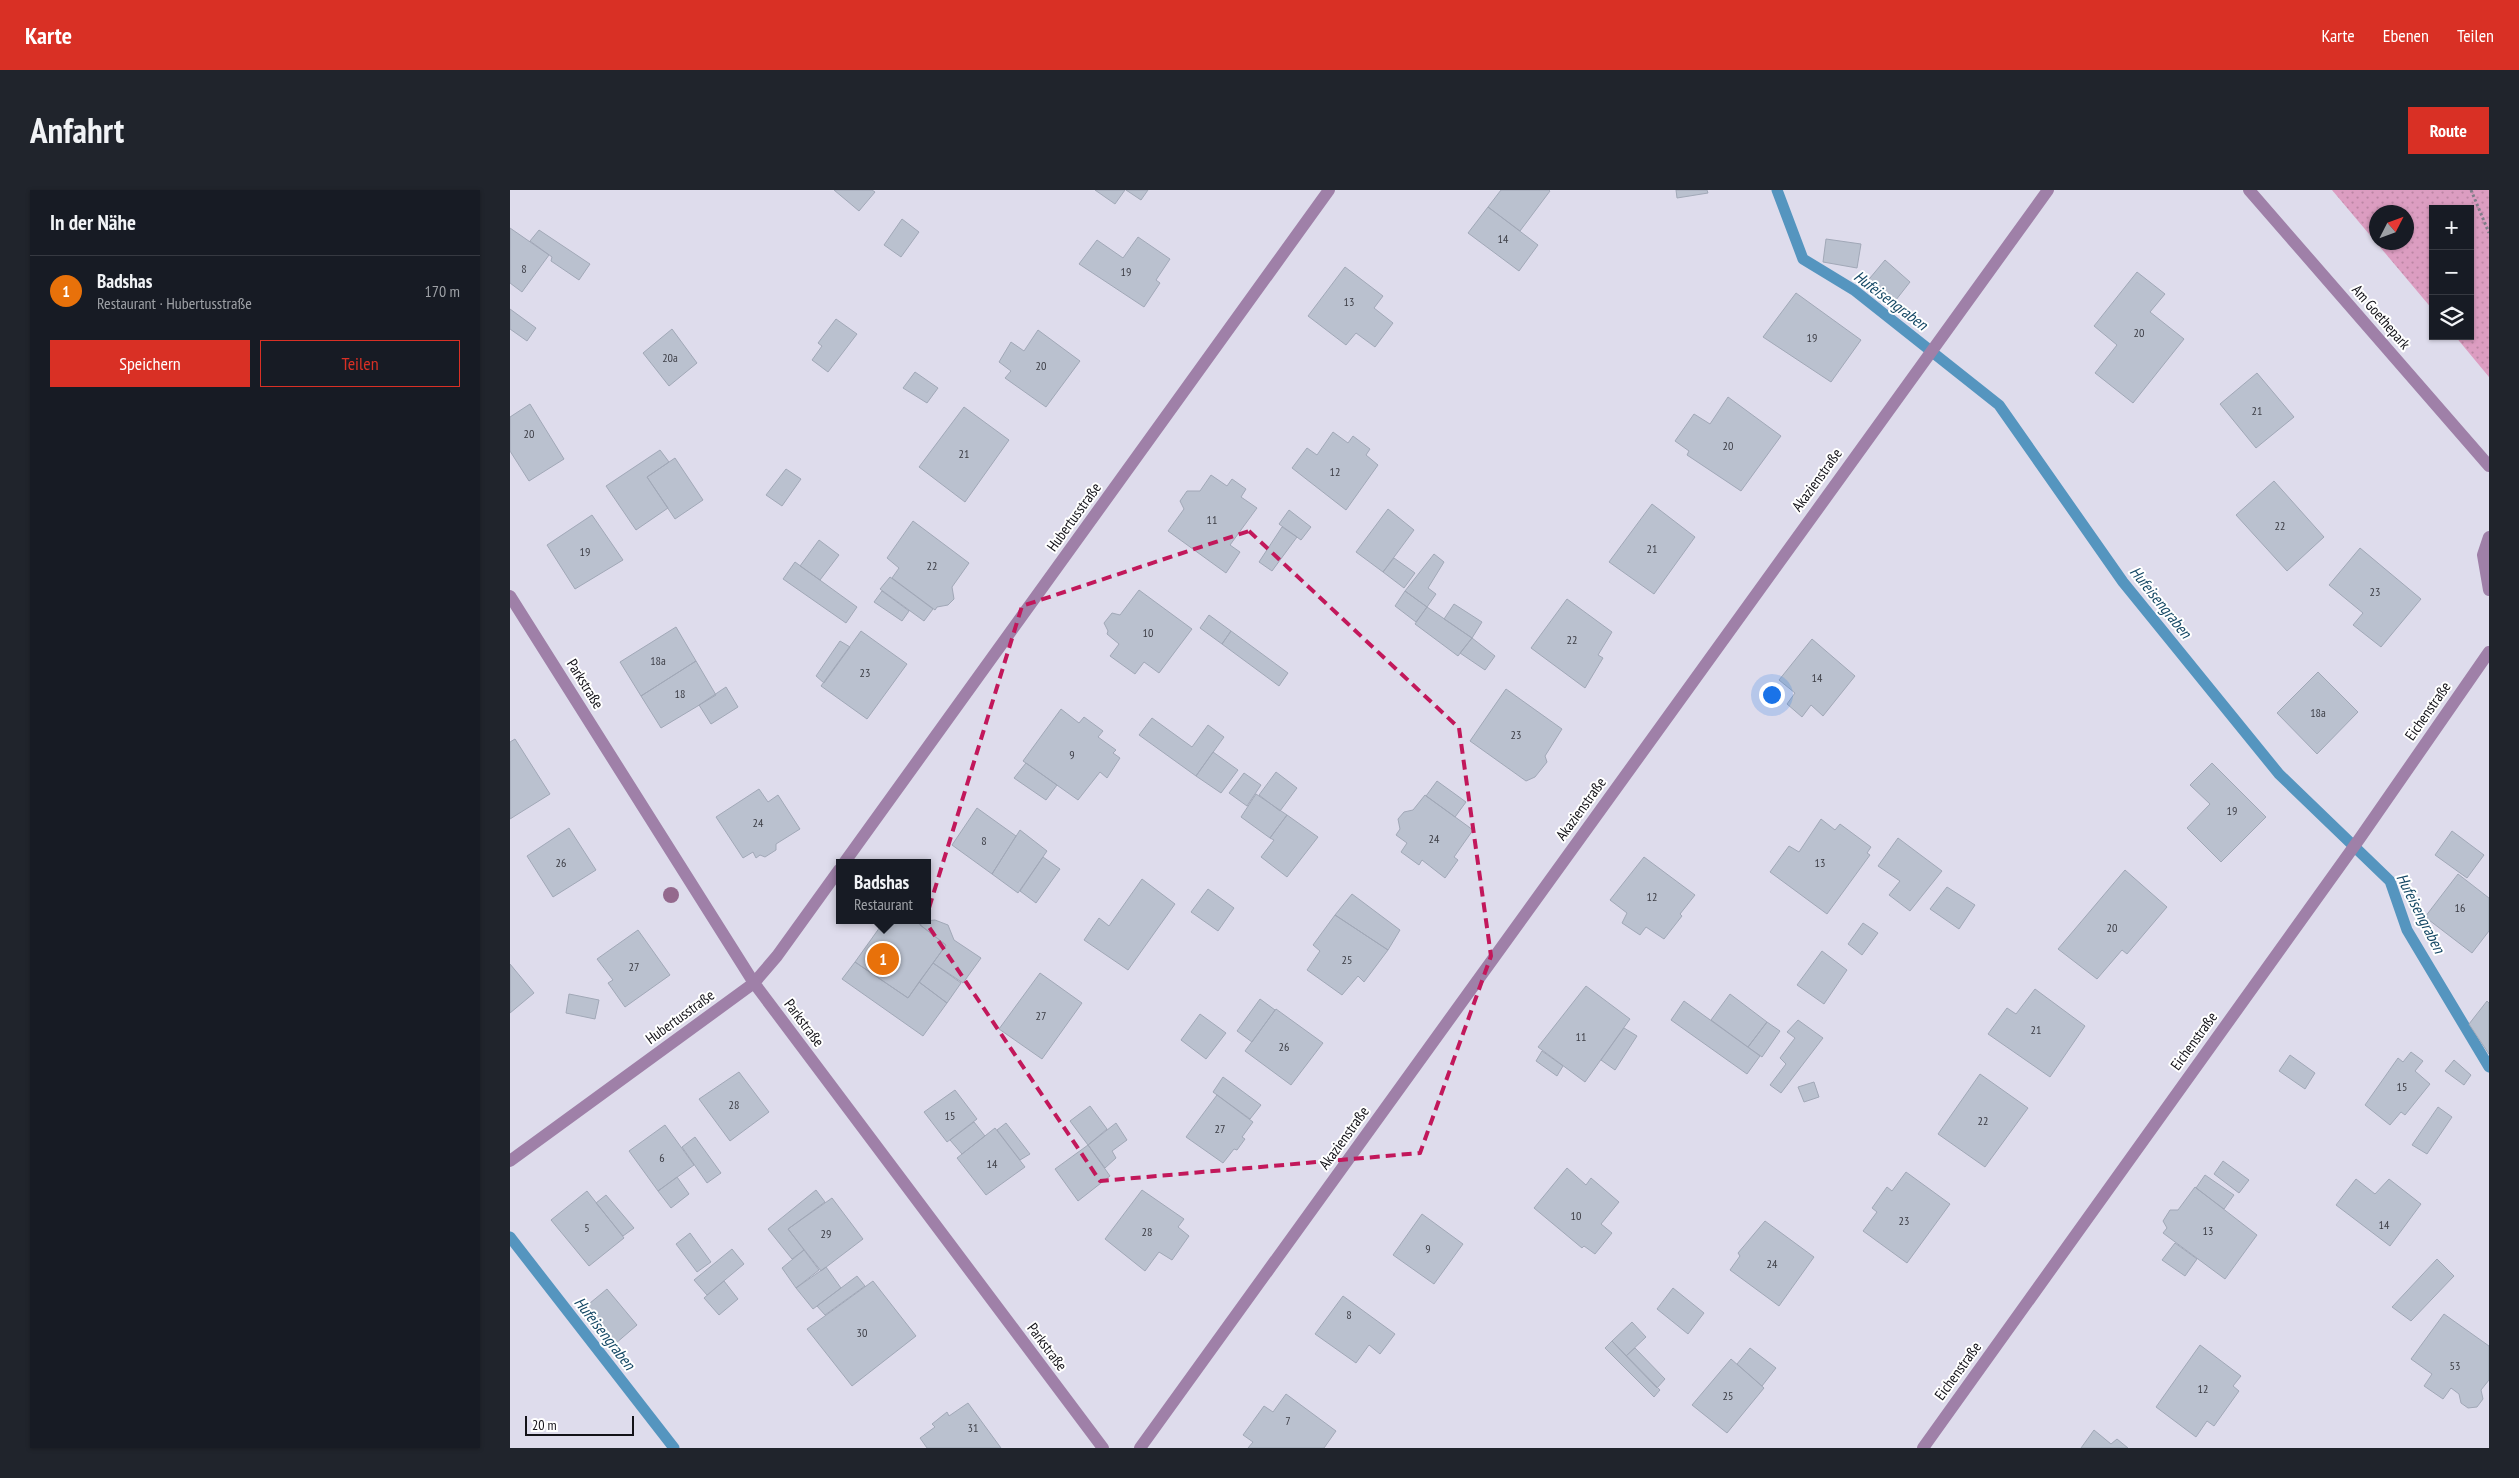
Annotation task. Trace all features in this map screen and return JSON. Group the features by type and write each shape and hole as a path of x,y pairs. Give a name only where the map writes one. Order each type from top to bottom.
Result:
{"street":[{"name":"Hubertusstraße","path":"847,859 1329,190"},
{"name":"Akazienstraße","path":"1140,1448 2048,190"},
{"name":"Am Goethepark","path":"2249,190 2489,466"},
{"path":"2489,537 2484,555 2489,590"},
{"name":"Parkstraße","path":"510,596 754,983 1103,1448"},
{"name":"Eichenstraße","path":"1923,1448 2360,838 2489,652"},
{"name":"Hubertusstraße","path":"510,1161 754,983 777,956 836,874"}],"path":[{"path":"2471,190 2489,233"}],"highlighted area":[{"path":"1249,531 1459,728 1491,956 1420,1153 1100,1181 925,921 1022,606"}],"shaded area":[{"path":"2332,190 2489,190 2489,377 2458,340 2474,340 2474,205 2429,205 2429,305 2382,250 2414,250 2414,205 2369,205 2369,234"}],"building":[{"path":"834,190 872,190 875,192 859,211"},
{"path":"1095,190 1125,190 1115,204"},
{"path":"1126,190 1148,190 1141,200"},
{"path":"1501,190 1550,191 1520,231 1488,207"},
{"path":"1676,190 1707,190 1708,193 1677,198"},
{"path":"1488,207 1538,245 1519,271 1468,233"},
{"path":"902,219 919,232 901,257 884,245"},
{"path":"510,228 549,255 522,292 510,283"},
{"path":"539,230 590,264 579,280 551,261 552,257 530,241"},
{"path":"1138,237 1170,259 1156,280 1160,283 1144,307 1079,264 1097,240 1123,258"},
{"path":"1826,239 1861,244 1857,268 1823,262"},
{"path":"1885,260 1910,282 1892,305 1865,284"},
{"path":"1345,267 1383,296 1374,308 1393,323 1375,347 1356,333 1346,345 1308,316"},
{"path":"2137,272 2165,294 2150,312 2184,339 2133,403 2095,373 2117,345 2094,326"},
{"path":"1796,293 1861,340 1831,382 1763,337"},
{"path":"510,309 536,328 527,341 510,329"},
{"path":"836,319 857,334 828,372 812,360 822,346 818,343"},
{"path":"672,329 697,363 669,386 643,353"},
{"path":"1038,330 1080,361 1046,407 1005,378 1011,371 999,362 1011,342 1024,351"},
{"path":"915,372 938,388 927,403 903,388"},
{"path":"2257,373 2294,417 2256,448 2220,404"},
{"path":"1728,397 1781,436 1741,491 1687,455 1689,451 1675,441 1694,414 1710,424"},
{"path":"530,404 564,459 529,481 510,451 510,417"},
{"path":"964,407 1009,440 965,502 919,467"},
{"path":"1333,432 1348,443 1353,436 1370,449 1366,455 1378,465 1346,510 1292,468 1307,448 1317,455"},
{"path":"660,450 669,462 647,477 668,508 636,530 606,486"},
{"path":"675,458 703,500 675,519 647,477"},
{"path":"786,469 801,479 782,506 766,495"},
{"path":"1211,475 1227,486 1232,479 1246,489 1241,497 1257,508 1230,545 1240,552 1226,573 1168,531 1184,509 1180,501 1187,491 1200,491"},
{"path":"2274,481 2324,537 2287,571 2236,515"},
{"path":"1652,504 1695,537 1654,594 1609,562"},
{"path":"1388,509 1414,530 1383,572 1356,552"},
{"path":"1289,510 1311,527 1301,540 1279,524"},
{"path":"592,515 623,560 575,589 547,545"},
{"path":"913,521 969,563 952,587 954,599 948,605 937,607 935,610 892,578 899,568 887,558"},
{"path":"1282,527 1297,537 1272,571 1259,562"},
{"path":"819,540 839,555 820,580 800,566"},
{"path":"2360,548 2421,599 2381,647 2353,625 2363,613 2329,585"},
{"path":"1434,554 1444,562 1428,588 1436,594 1427,607 1405,591"},
{"path":"1394,558 1415,573 1404,588 1383,572"},
{"path":"795,562 857,607 846,623 783,579"},
{"path":"890,577 933,609 924,621 880,589"},
{"path":"1139,590 1192,629 1159,673 1144,662 1135,674 1110,656 1119,644 1107,634 1108,631 1104,623 1112,613 1120,615"},
{"path":"882,591 909,611 902,621 874,602"},
{"path":"1405,591 1427,607 1416,622 1395,606"},
{"path":"1567,599 1612,632 1598,655 1603,658 1585,688 1531,648"},
{"path":"1454,604 1482,622 1472,638 1444,619"},
{"path":"1427,607 1472,638 1458,656 1415,624"},
{"path":"1209,615 1231,631 1222,644 1200,628"},
{"path":"676,627 696,661 641,696 620,662"},
{"path":"861,631 907,664 867,719 821,686"},
{"path":"1231,631 1288,673 1279,686 1222,644"},
{"path":"1472,638 1495,656 1485,670 1460,653"},
{"path":"1812,639 1855,676 1823,716 1811,705 1802,717 1787,704 1795,693 1779,680"},
{"path":"840,641 850,647 824,683 816,676"},
{"path":"696,661 716,695 661,728 641,696"},
{"path":"2318,672 2358,712 2317,754 2277,713"},
{"path":"726,687 738,707 711,724 699,705"},
{"path":"1506,689 1562,729 1545,756 1547,762 1535,777 1526,781 1470,741"},
{"path":"1061,709 1079,723 1084,717 1103,731 1098,737 1116,750 1113,753 1120,758 1107,778 1100,772 1078,800 1023,761"},
{"path":"1152,718 1192,747 1208,725 1224,737 1196,776 1139,735"},
{"path":"515,739 550,794 510,819 510,742"},
{"path":"1213,752 1238,770 1221,793 1196,776"},
{"path":"1026,763 1057,785 1046,800 1014,778"},
{"path":"2212,763 2266,817 2221,862 2187,828 2210,804 2190,785"},
{"path":"1276,772 1297,788 1280,811 1259,795"},
{"path":"1244,773 1261,785 1247,806 1229,793"},
{"path":"1437,781 1466,802 1455,817 1426,796"},
{"path":"759,789 768,802 778,795 800,829 776,844 776,850 765,857 760,855 756,858 753,852 743,858 716,817"},
{"path":"1256,794 1287,815 1270,838 1241,817"},
{"path":"1425,795 1473,830 1454,857 1458,860 1445,878 1422,860 1419,865 1401,852 1407,843 1396,835 1400,829 1398,819 1404,812 1413,810"},
{"path":"977,808 1016,836 992,874 952,845"},
{"path":"1287,815 1318,837 1287,877 1261,857 1274,840 1270,838"},
{"path":"1821,819 1835,830 1840,824 1871,847 1867,853 1870,855 1827,914 1770,872 1789,846 1799,852"},
{"path":"569,828 596,870 553,897 527,856"},
{"path":"1020,830 1047,851 1018,893 992,874"},
{"path":"2452,831 2484,855 2467,878 2435,855"},
{"path":"1898,838 1942,871 1910,911 1889,895 1900,881 1878,866"},
{"path":"1043,857 1060,869 1036,903 1020,891"},
{"path":"1644,857 1695,895 1664,939 1646,927 1640,935 1622,923 1627,913 1610,900"},
{"path":"2125,870 2167,907 2127,954 2122,950 2097,979 2058,949"},
{"path":"2458,874 2489,898 2489,931 2472,953 2425,917"},
{"path":"1142,879 1175,904 1128,970 1084,940 1099,918 1109,926"},
{"path":"1947,887 1975,905 1959,929 1930,909"},
{"path":"1208,889 1234,908 1218,931 1191,912"},
{"path":"1352,894 1400,930 1388,950 1335,915"},
{"path":"1335,915 1388,950 1364,982 1358,976 1342,995 1307,970 1320,951 1313,945"},
{"path":"931,920 948,925 954,940 981,958 963,983 933,963 946,945 920,925 931,924"},
{"path":"1863,923 1878,933 1862,955 1848,944"},
{"path":"882,924 919,924 946,945 908,998 855,962"},
{"path":"638,930 670,975 625,1007 608,983 613,980 597,959"},
{"path":"1822,951 1847,970 1824,1004 1797,985"},
{"path":"855,962 908,998 919,982 947,1003 923,1036 842,979"},
{"path":"933,963 961,983 947,1003 919,982"},
{"path":"510,964 534,993 510,1013"},
{"path":"1040,973 1082,1003 1042,1059 999,1029"},
{"path":"1586,986 1630,1019 1585,1082 1538,1047"},
{"path":"2035,989 2085,1026 2050,1077 1988,1034 2007,1008 2016,1014"},
{"path":"569,994 599,1000 595,1019 566,1013"},
{"path":"1730,994 1767,1022 1748,1047 1711,1020"},
{"path":"1260,999 1275,1010 1252,1042 1237,1031"},
{"path":"1684,1001 1760,1056 1747,1074 1671,1020"},
{"path":"2487,1001 2489,1003 2489,1054 2469,1024"},
{"path":"1276,1009 1323,1043 1291,1085 1245,1051"},
{"path":"1200,1014 1226,1033 1206,1059 1181,1040"},
{"path":"1798,1020 1823,1038 1781,1093 1770,1085 1786,1064 1780,1058 1795,1038 1787,1032"},
{"path":"1767,1022 1780,1031 1762,1057 1748,1047"},
{"path":"1624,1028 1637,1036 1615,1070 1601,1060"},
{"path":"1542,1051 1563,1066 1557,1076 1536,1061"},
{"path":"2411,1052 2423,1061 2415,1071 2430,1084 2405,1115 2401,1112 2390,1125 2365,1105 2398,1058 2403,1062"},
{"path":"2290,1055 2315,1073 2305,1089 2279,1071"},
{"path":"2454,1060 2471,1075 2464,1085 2445,1071"},
{"path":"739,1072 769,1112 730,1141 699,1099"},
{"path":"1980,1074 2028,1108 1985,1167 1938,1134"},
{"path":"1223,1077 1261,1105 1250,1119 1213,1092"},
{"path":"1814,1082 1819,1097 1804,1102 1798,1087"},
{"path":"955,1090 977,1119 947,1142 924,1112"},
{"path":"1217,1095 1253,1122 1242,1137 1245,1139 1237,1150 1234,1149 1223,1163 1186,1137"},
{"path":"1090,1106 1107,1129 1088,1145 1070,1121"},
{"path":"2438,1107 2452,1117 2427,1154 2412,1145"},
{"path":"974,1122 985,1136 962,1154 950,1140"},
{"path":"1006,1123 1030,1154 1020,1160 997,1130"},
{"path":"1116,1123 1127,1140 1112,1151 1116,1158 1105,1168 1088,1145"},
{"path":"665,1125 694,1165 658,1191 629,1151"},
{"path":"995,1128 1025,1167 986,1195 957,1158"},
{"path":"695,1137 721,1173 707,1183 682,1147"},
{"path":"1088,1145 1110,1176 1078,1201 1055,1169"},
{"path":"2223,1161 2249,1180 2239,1193 2214,1174"},
{"path":"1567,1168 1586,1185 1591,1178 1619,1202 1601,1224 1612,1233 1595,1254 1584,1246 1582,1248 1534,1208"},
{"path":"1906,1172 1950,1204 1907,1263 1863,1231 1877,1212 1872,1208 1887,1187 1892,1191"},
{"path":"2205,1175 2234,1195 2224,1209 2196,1188"},
{"path":"677,1177 689,1194 671,1208 658,1191"},
{"path":"2356,1179 2375,1194 2389,1179 2421,1204 2390,1246 2336,1205"},
{"path":"2195,1187 2257,1235 2225,1279 2163,1233 2167,1228 2163,1221 2170,1210 2178,1210"},
{"path":"816,1190 825,1202 788,1229 804,1250 792,1259 768,1229"},
{"path":"1142,1190 1184,1219 1178,1227 1189,1236 1172,1260 1159,1252 1145,1271 1105,1239"},
{"path":"587,1191 624,1238 589,1266 551,1220"},
{"path":"606,1195 634,1228 623,1236 596,1203"},
{"path":"832,1198 863,1239 821,1271 788,1229"},
{"path":"1422,1214 1463,1244 1434,1284 1393,1255"},
{"path":"1765,1221 1814,1257 1779,1306 1730,1270 1740,1256 1738,1253"},
{"path":"690,1233 711,1262 697,1272 676,1244"},
{"path":"2175,1243 2197,1259 2185,1276 2162,1260"},
{"path":"732,1249 744,1264 707,1295 694,1280"},
{"path":"804,1250 819,1270 796,1288 782,1268"},
{"path":"2437,1259 2454,1276 2411,1321 2392,1307"},
{"path":"826,1267 841,1288 813,1309 796,1288"},
{"path":"857,1276 865,1286 825,1315 817,1306"},
{"path":"724,1281 738,1299 719,1315 704,1298"},
{"path":"873,1281 916,1336 852,1386 807,1329"},
{"path":"1673,1288 1704,1313 1688,1334 1657,1309"},
{"path":"607,1289 637,1325 615,1344 584,1308"},
{"path":"1343,1296 1395,1334 1380,1354 1369,1345 1356,1363 1315,1334"},
{"path":"2444,1314 2489,1346 2489,1380 2481,1390 2483,1399 2477,1407 2468,1408 2461,1403 2459,1394 2451,1388 2443,1399 2424,1386 2432,1374 2411,1359"},
{"path":"1632,1322 1646,1337 1626,1356 1612,1341"},
{"path":"1612,1341 1660,1390 1654,1397 1605,1348"},
{"path":"2200,1345 2241,1376 2233,1386 2239,1391 2214,1426 2207,1421 2196,1437 2156,1407"},
{"path":"1635,1348 1665,1379 1657,1388 1626,1356"},
{"path":"1750,1348 1776,1368 1762,1386 1737,1364"},
{"path":"1731,1359 1764,1388 1727,1433 1692,1405"},
{"path":"1286,1394 1336,1431 1324,1448 1248,1448 1253,1442 1243,1435 1264,1406 1273,1412"},
{"path":"968,1403 1001,1448 927,1448 920,1438 935,1427 932,1424 947,1412 949,1416"},
{"path":"2094,1430 2111,1444 2117,1439 2128,1448 2081,1448"}],"waterway":[{"name":"Hufeisengraben","path":"1777,190 1803,259 1854,290 1999,405 2123,582 2279,774 2390,881 2407,930 2489,1067"},
{"name":"Hufeisengraben","path":"510,1237 674,1448"}],"place":[{"name":"Badshas","path":"883,959"}]}
